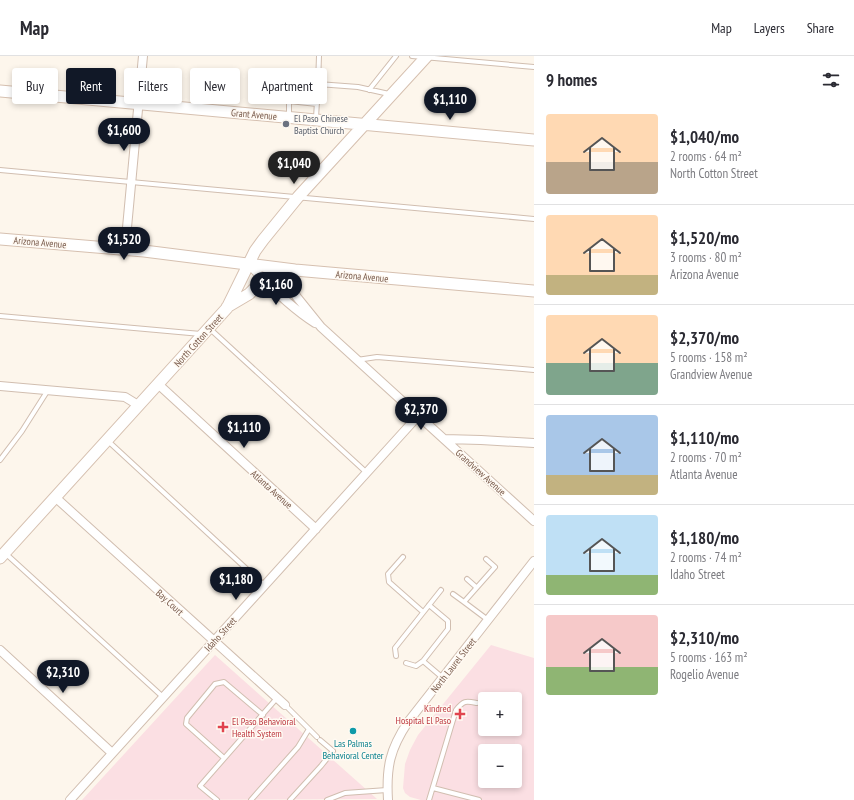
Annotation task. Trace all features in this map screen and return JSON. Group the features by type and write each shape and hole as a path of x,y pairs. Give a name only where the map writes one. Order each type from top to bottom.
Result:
{"main road":[{"name":"North Cotton Street","path":"2,555 227,308 255,251 263,240 298,198 427,57"},
{"name":"Grant Avenue","path":"0,91 124,102"},
{"name":"Grant Avenue","path":"149,104 534,140"},
{"name":"Arizona Avenue","path":"0,239 125,249 275,268 534,292"},
{"path":"227,308 249,294 275,268"}],"street":[{"path":"142,68 143,56"},
{"path":"125,249 138,104"},
{"name":"Grandview Avenue","path":"249,264 300,313 321,327"},
{"name":"Grandview Avenue","path":"295,270 293,290 296,296 321,327 534,520"},
{"name":"Atlanta Avenue","path":"158,384 316,529"},
{"path":"0,386 125,398 138,405"},
{"name":"Idaho Street","path":"70,800 418,416"},
{"path":"444,439 534,444"},
{"name":"Bay Court","path":"55,497 213,642 285,705"},
{"name":"North Laurel Street","path":"388,800 389,764 392,750 398,736 534,561"},
{"path":"0,650 112,753"}],"lane":[{"path":"319,56 319,68"},
{"path":"369,90 396,56"},
{"path":"412,56 534,67"},
{"path":"327,85 358,87 392,95"},
{"path":"289,104 289,117"},
{"path":"316,120 317,104"},
{"path":"0,170 534,219"},
{"path":"0,316 206,331 367,473"},
{"path":"357,360 377,357 534,370"},
{"path":"0,460 22,431 48,390"},
{"path":"107,440 265,585"},
{"path":"2,555 163,697"},
{"path":"403,557 388,574 389,582 423,612"},
{"path":"464,602 495,566 486,559"},
{"path":"467,579 476,587"},
{"path":"396,656 395,648 441,590"},
{"path":"453,594 488,620"},
{"path":"406,664 416,666 423,661 448,629 448,621 429,605"},
{"path":"423,661 443,678"},
{"path":"224,758 186,724 186,718 215,684 224,682 263,714"},
{"path":"216,800 200,786 277,698"},
{"path":"429,800 456,710 466,701 478,703"},
{"path":"285,705 333,751 290,800"},
{"path":"251,800 298,747 309,729"},
{"path":"433,788 479,800"},
{"path":"327,800 344,793 388,790"}],"shaded area":[{"name":"Kindred Hospital El Paso","path":"491,645 534,658 534,800 421,800 410,797 405,793 403,788 405,764 418,735"},
{"name":"El Paso Behavioral Health System","path":"215,655 377,799 82,800"}],"place":[{"name":"El Paso Chinese Baptist Church","path":"286,124"},
{"name":"Kindred Hospital El Paso","path":"460,714"},
{"name":"El Paso Behavioral Health System","path":"223,727"},
{"name":"Las Palmas Behavioral Center","path":"353,731"}]}
